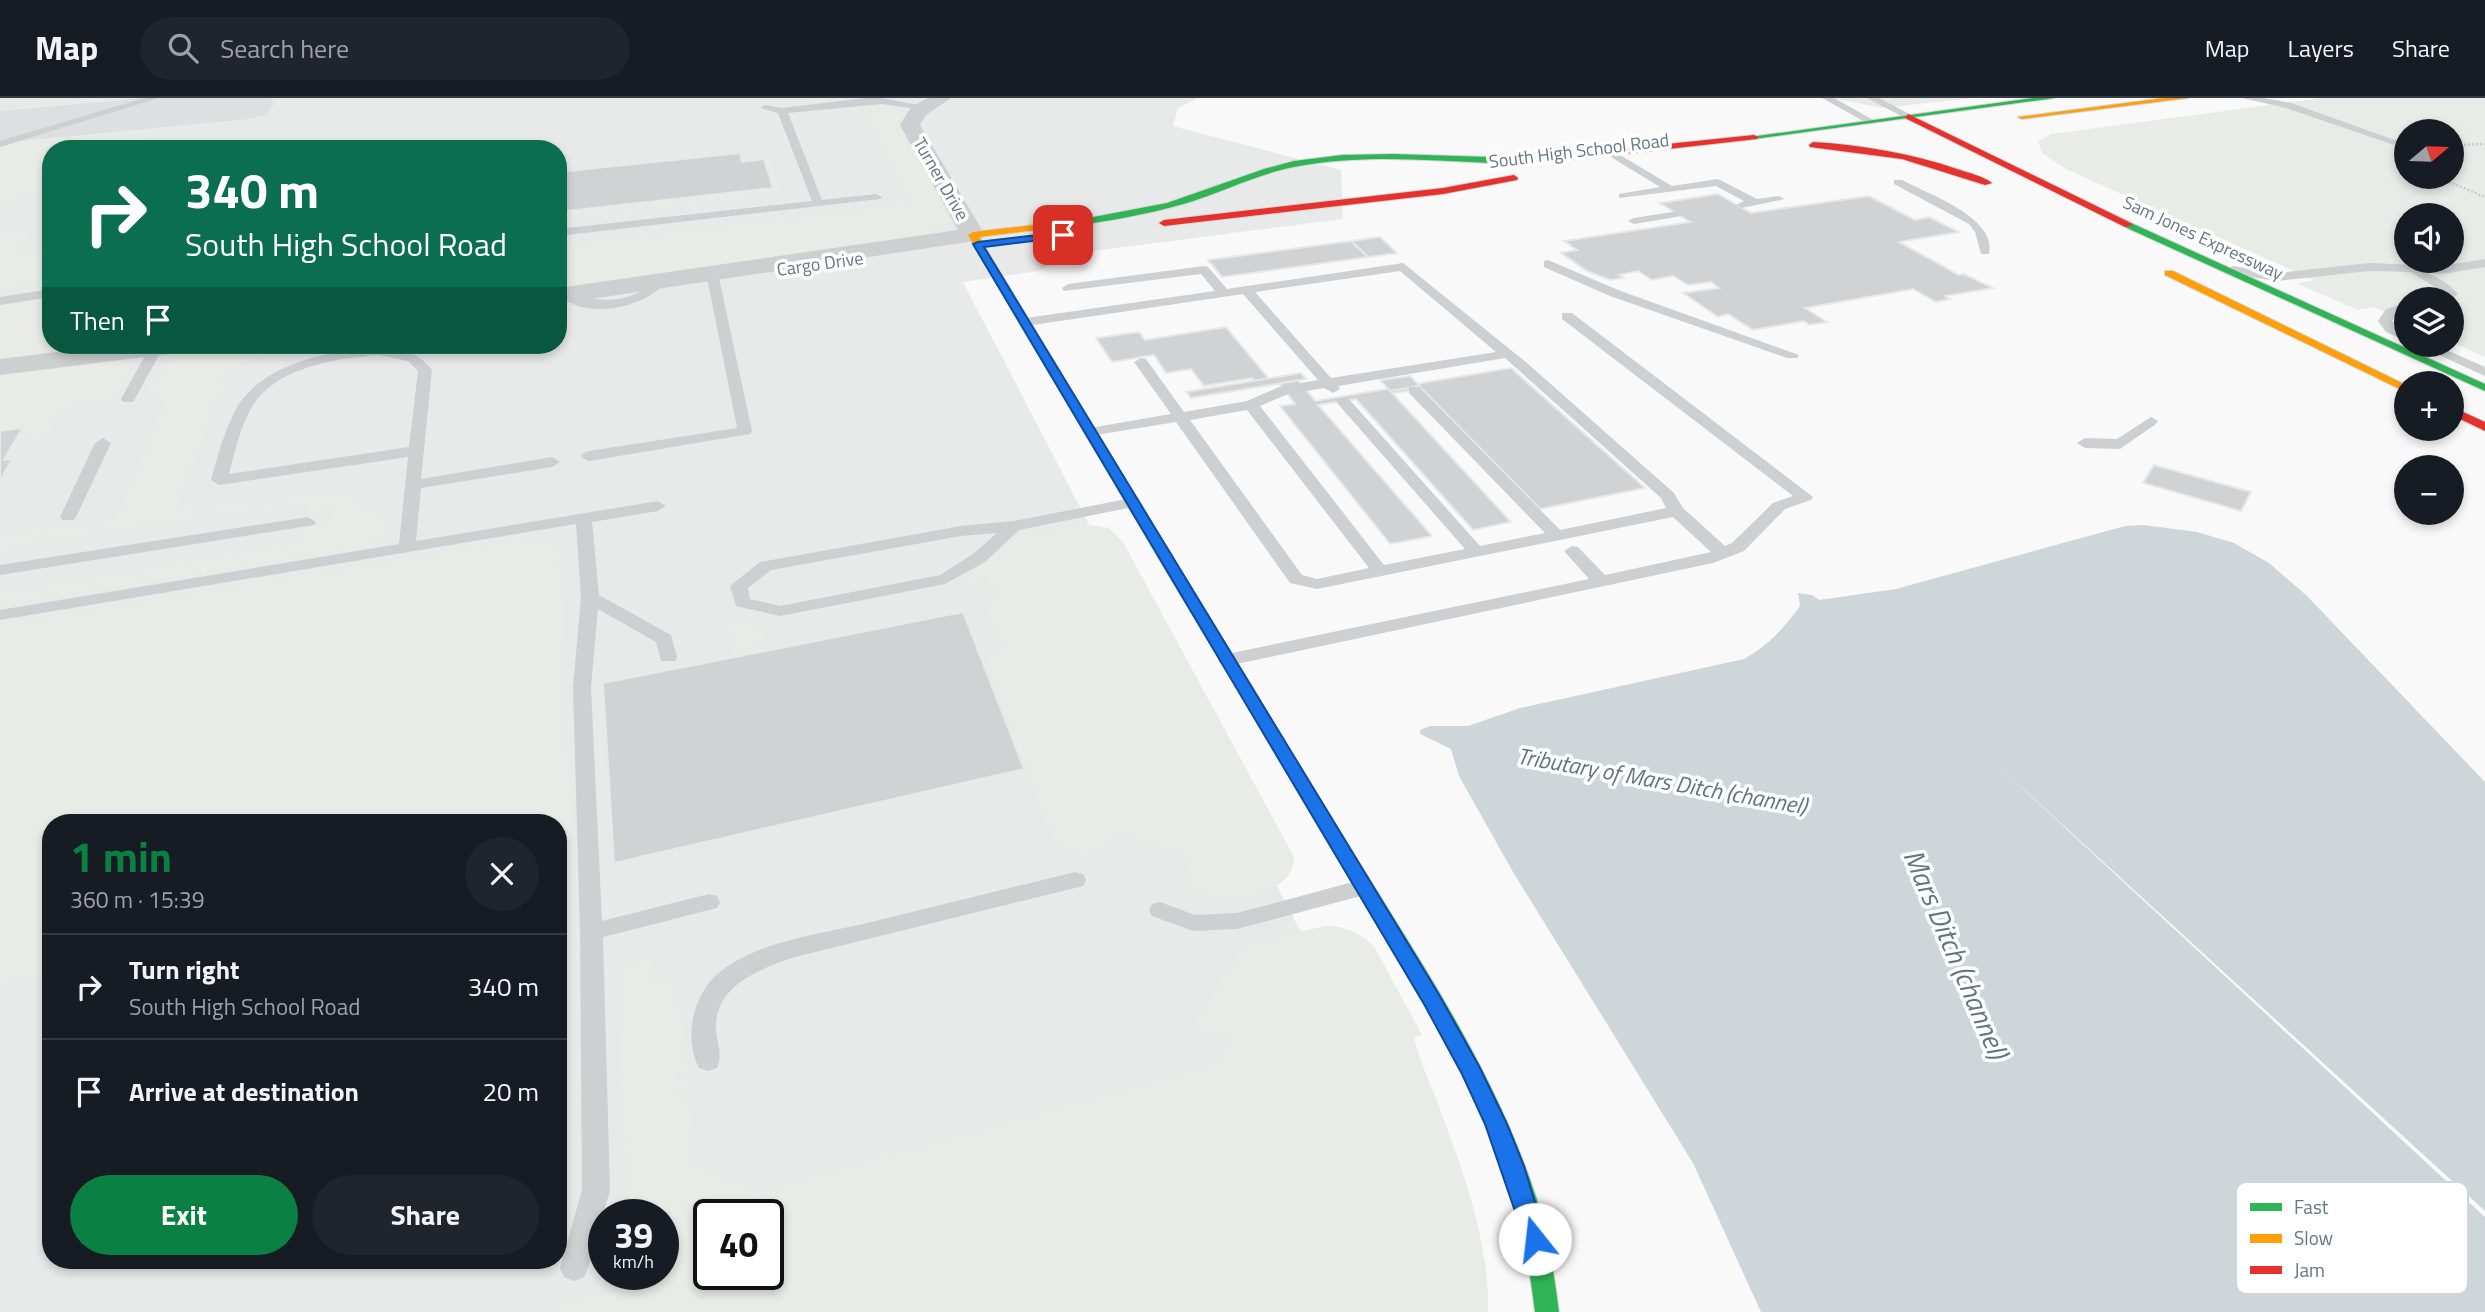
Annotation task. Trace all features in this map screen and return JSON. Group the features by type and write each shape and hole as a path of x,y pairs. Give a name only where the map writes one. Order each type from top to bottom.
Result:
{"street":[{"name":"South High School Road","path":"975,240 1155,208 1263,171 1311,161 1397,157 1526,160 2051,98"},
{"name":"South High School Road","path":"975,240 1085,232 1350,202 1443,191 1493,180 1725,152 1898,136 1930,127 2178,99"},
{"name":"Turner Drive","path":"933,103 914,115 910,125 975,240"},
{"path":"2010,130 2018,124 2077,112"},
{"name":"Sam Jones Expressway","path":"1908,116 2165,243 2485,388"},
{"path":"1725,152 1805,145 1870,149 1943,164 1994,185 1870,121"},
{"path":"2006,149 2025,164 2069,184 2165,243"},
{"path":"1051,243 1085,232"},
{"path":"975,240 1437,1009 1472,1072 1513,1166 1535,1239 1547,1312"},
{"name":"Cargo Drive","path":"661,281 713,278 975,240"},
{"name":"Cargo Drive","path":"567,294 816,254 975,240"},
{"path":"2160,268 2394,383"},
{"path":"1013,301 1014,281 1018,271"},
{"path":"0,367 103,354"},
{"path":"2464,417 2485,427"}],"lane":[{"path":"0,144 154,98"},
{"path":"834,107 845,98"},
{"path":"864,98 933,103"},
{"path":"1827,98 1870,121"},
{"path":"1872,98 1908,116"},
{"path":"2178,99 2196,98"},
{"path":"2248,98 2290,102 2302,104 2376,130 2401,144 2290,102"},
{"path":"819,101 834,107"},
{"path":"765,108 782,111 881,101"},
{"path":"782,111 818,204"},
{"path":"1610,152 1670,189"},
{"path":"1898,182 1973,222 1981,231 1985,251"},
{"path":"1634,203 1623,196 1718,183 1755,203"},
{"path":"567,232 876,197"},
{"path":"1738,205 1779,199"},
{"path":"1646,210 1657,217"},
{"path":"1634,221 1678,214"},
{"path":"2194,256 2232,270 2269,277 2369,267 2394,269"},
{"path":"2464,266 2485,263"},
{"path":"1548,264 1614,293 1792,355"},
{"path":"1026,322 1403,267 1507,354 1668,496 1676,511 1723,553"},
{"path":"1068,288 1204,270 1224,293"},
{"path":"2413,273 2438,281 2442,287"},
{"path":"2454,287 2456,284 2485,276"},
{"path":"589,456 745,431 713,278"},
{"path":"1246,290 1477,552"},
{"path":"0,301 42,294"},
{"path":"2394,311 2385,321 2394,331"},
{"path":"1227,660 1671,568 1738,547 1779,506 1805,497 1567,316"},
{"path":"128,400 160,354"},
{"path":"337,354 283,373 259,388 247,404 236,428 219,480 415,451"},
{"path":"395,354 414,359 425,370 407,548"},
{"path":"1090,432 1251,405 1284,390 1399,374 1507,354"},
{"path":"2451,357 2485,372"},
{"path":"1141,362 1296,579 1317,584 1676,511"},
{"path":"1414,390 1557,536"},
{"path":"1251,405 1380,571"},
{"path":"2085,443 2120,443 2151,421"},
{"path":"68,517 103,443"},
{"path":"413,485 552,463"},
{"path":"1014,526 979,558 945,579 780,611 742,602 739,586 766,566 961,531 1014,526 1132,503"},
{"path":"0,615 658,506"},
{"path":"574,1268 596,1190 591,932 582,687 590,597 584,518"},
{"path":"0,570 308,522"},
{"path":"1572,551 1602,582"},
{"path":"590,597 665,639 668,657"},
{"path":"708,1061 704,1019 712,994 734,972 793,949 1075,880"},
{"path":"1160,910 1193,923 1237,921 1364,887"},
{"path":"591,932 709,902"}],"path":[{"path":"2464,145 2485,144"},
{"path":"2464,188 2485,197"}],"shaded area":[{"path":"0,98 1198,98 1178,108 1173,126 1341,170 1343,219 1070,254 1039,271 963,282 1393,1109 1458,1312 0,1312"},
{"path":"56,98 138,98 100,108 13,116 0,114"},
{"path":"1832,98 1972,98 1882,108"},
{"path":"2322,98 2485,98 2485,357 2464,347 2464,287 2394,287 2394,316 2374,307 2358,310 2298,284 2314,280 2066,169 2042,153 2038,141 2052,134"},
{"path":"867,106 900,110 904,113 899,126 950,216 945,226 918,237 567,290 567,244 911,203 864,109 847,109"},
{"path":"130,125 142,127 150,133 146,140 42,140 42,194 17,198 0,206 0,151 50,133"},
{"path":"768,156 781,195 652,210 651,202 774,188 766,160 742,162 742,158"},
{"path":"647,202 648,211 567,220 567,211"},
{"path":"0,231 29,232 12,255 42,252 42,284 2,289 0,292"},
{"path":"42,298 25,326 42,324 42,354 56,354 0,361 0,305"},
{"path":"279,354 247,362 226,373 206,418 209,420 176,508 341,494 398,530 363,547 0,606 0,592 300,543 308,529 333,525 336,510 309,513 312,501 0,548 0,536 117,519 169,395 154,396 147,393 163,369 179,356"},
{"path":"121,362 130,367 117,397 61,409 45,436 15,440 0,431 0,374"},
{"path":"1083,524 1109,528 1123,542 1293,855 1291,871 1281,883 1245,896 1205,896 1190,890 1182,880 1196,860 1115,832 1102,847 1089,853 1069,850 1054,839 986,665 1003,644 984,600 998,592 987,574 977,577 987,588 966,579 1014,537"},
{"path":"537,537 555,542 559,549 572,860 573,995 567,997 567,814 42,814 42,976 0,985 0,624"},
{"path":"740,621 767,630 758,640 761,652 736,657 727,627 729,623"},
{"path":"1325,926 1353,931 1375,948 1422,1035 1414,1038 1416,1047 1457,1158 1480,1234 1485,1260 1488,1312 528,1312 613,1290 679,1290 679,1199 627,1199 619,963 650,959 654,984 676,976 686,1070 673,1073 675,1085 688,1084 678,1088 680,1099 688,1098 694,1164 754,1193 1218,1063 1232,1037 1203,1029 1197,1022 1242,949 1249,944"}],"water":[{"path":"2144,525 2197,532 2234,543 2269,563 2306,595 2485,782 2485,1211 2468,1195 2468,1182 2453,1182 1994,762 2447,1182 2236,1182 2236,1294 2468,1294 2468,1201 2485,1217 2485,1312 1761,1312 1693,1163 1513,872 1459,776 1451,749 1420,734 1420,730 1430,726 1468,726 1520,708 1744,659 1768,642 1788,622 1800,606 1798,593 1812,595 1819,600 1896,589 2125,526"}],"building":[{"path":"740,153 742,162 764,159 773,188 567,211 567,171"},
{"path":"1718,194 1751,213 1869,196 1915,220 1929,217 1959,232 1899,242 1959,275 1964,274 1993,288 1945,296 1950,299 1936,302 1913,289 1805,308 1827,322 1809,325 1804,321 1753,330 1728,314 1718,317 1683,293 1719,288 1711,282 1688,285 1673,276 1652,280 1638,271 1619,275 1624,278 1610,280 1587,271 1561,253 1577,250 1564,241 1690,222 1660,203"},
{"path":"1380,237 1397,253 1368,257 1351,241"},
{"path":"1351,241 1368,257 1222,277 1208,260"},
{"path":"1226,327 1269,379 1254,381 1252,378 1204,386 1191,369 1166,373 1154,355 1112,362 1096,338 1139,332 1145,340"},
{"path":"1511,368 1645,488 1540,509 1422,389 1392,393 1511,522 1473,530 1356,399 1318,405 1432,536 1390,544 1280,406 1295,404 1278,382 1297,379 1315,401"},
{"path":"1301,373 1306,379 1191,398 1186,392"},
{"path":"1410,376 1420,386 1390,391 1380,380"},
{"path":"22,428 4,460 12,459 0,481 0,431"},
{"path":"2154,465 2251,492 2241,511 2143,483"},
{"path":"963,612 1024,769 614,863 603,683"}],"taxiway":[{"path":"0,127 248,104"}],"traffic: fast":[{"path":"1754,137 2051,98"},
{"path":"1051,226 1154,209 1267,171 1318,160 1392,156 1491,160"},
{"path":"2128,225 2485,388"},
{"path":"1360,878 1440,1010 1489,1104 1526,1200 1540,1256 1547,1312"}],"traffic: slow":[{"path":"2022,117 2184,98"},
{"path":"1051,226 973,235 1175,574"},
{"path":"2169,273 2394,383"}],"traffic: jam":[{"path":"1908,116 2128,225"},
{"path":"1491,160 1561,158 1754,137"},
{"path":"1813,145 1902,156 1988,183"},
{"path":"1164,223 1443,191 1514,178"},
{"path":"2464,417 2485,427"},
{"path":"1175,574 1360,878"}],"route":[{"path":"1063,235 978,244 1431,998 1472,1072 1496,1124 1513,1166 1535,1239"}],"water label":[{"name":"Tributary of Mars Ditch (channel)","path":"1662,781"},
{"name":"Mars Ditch (channel)","path":"1956,954"}]}
